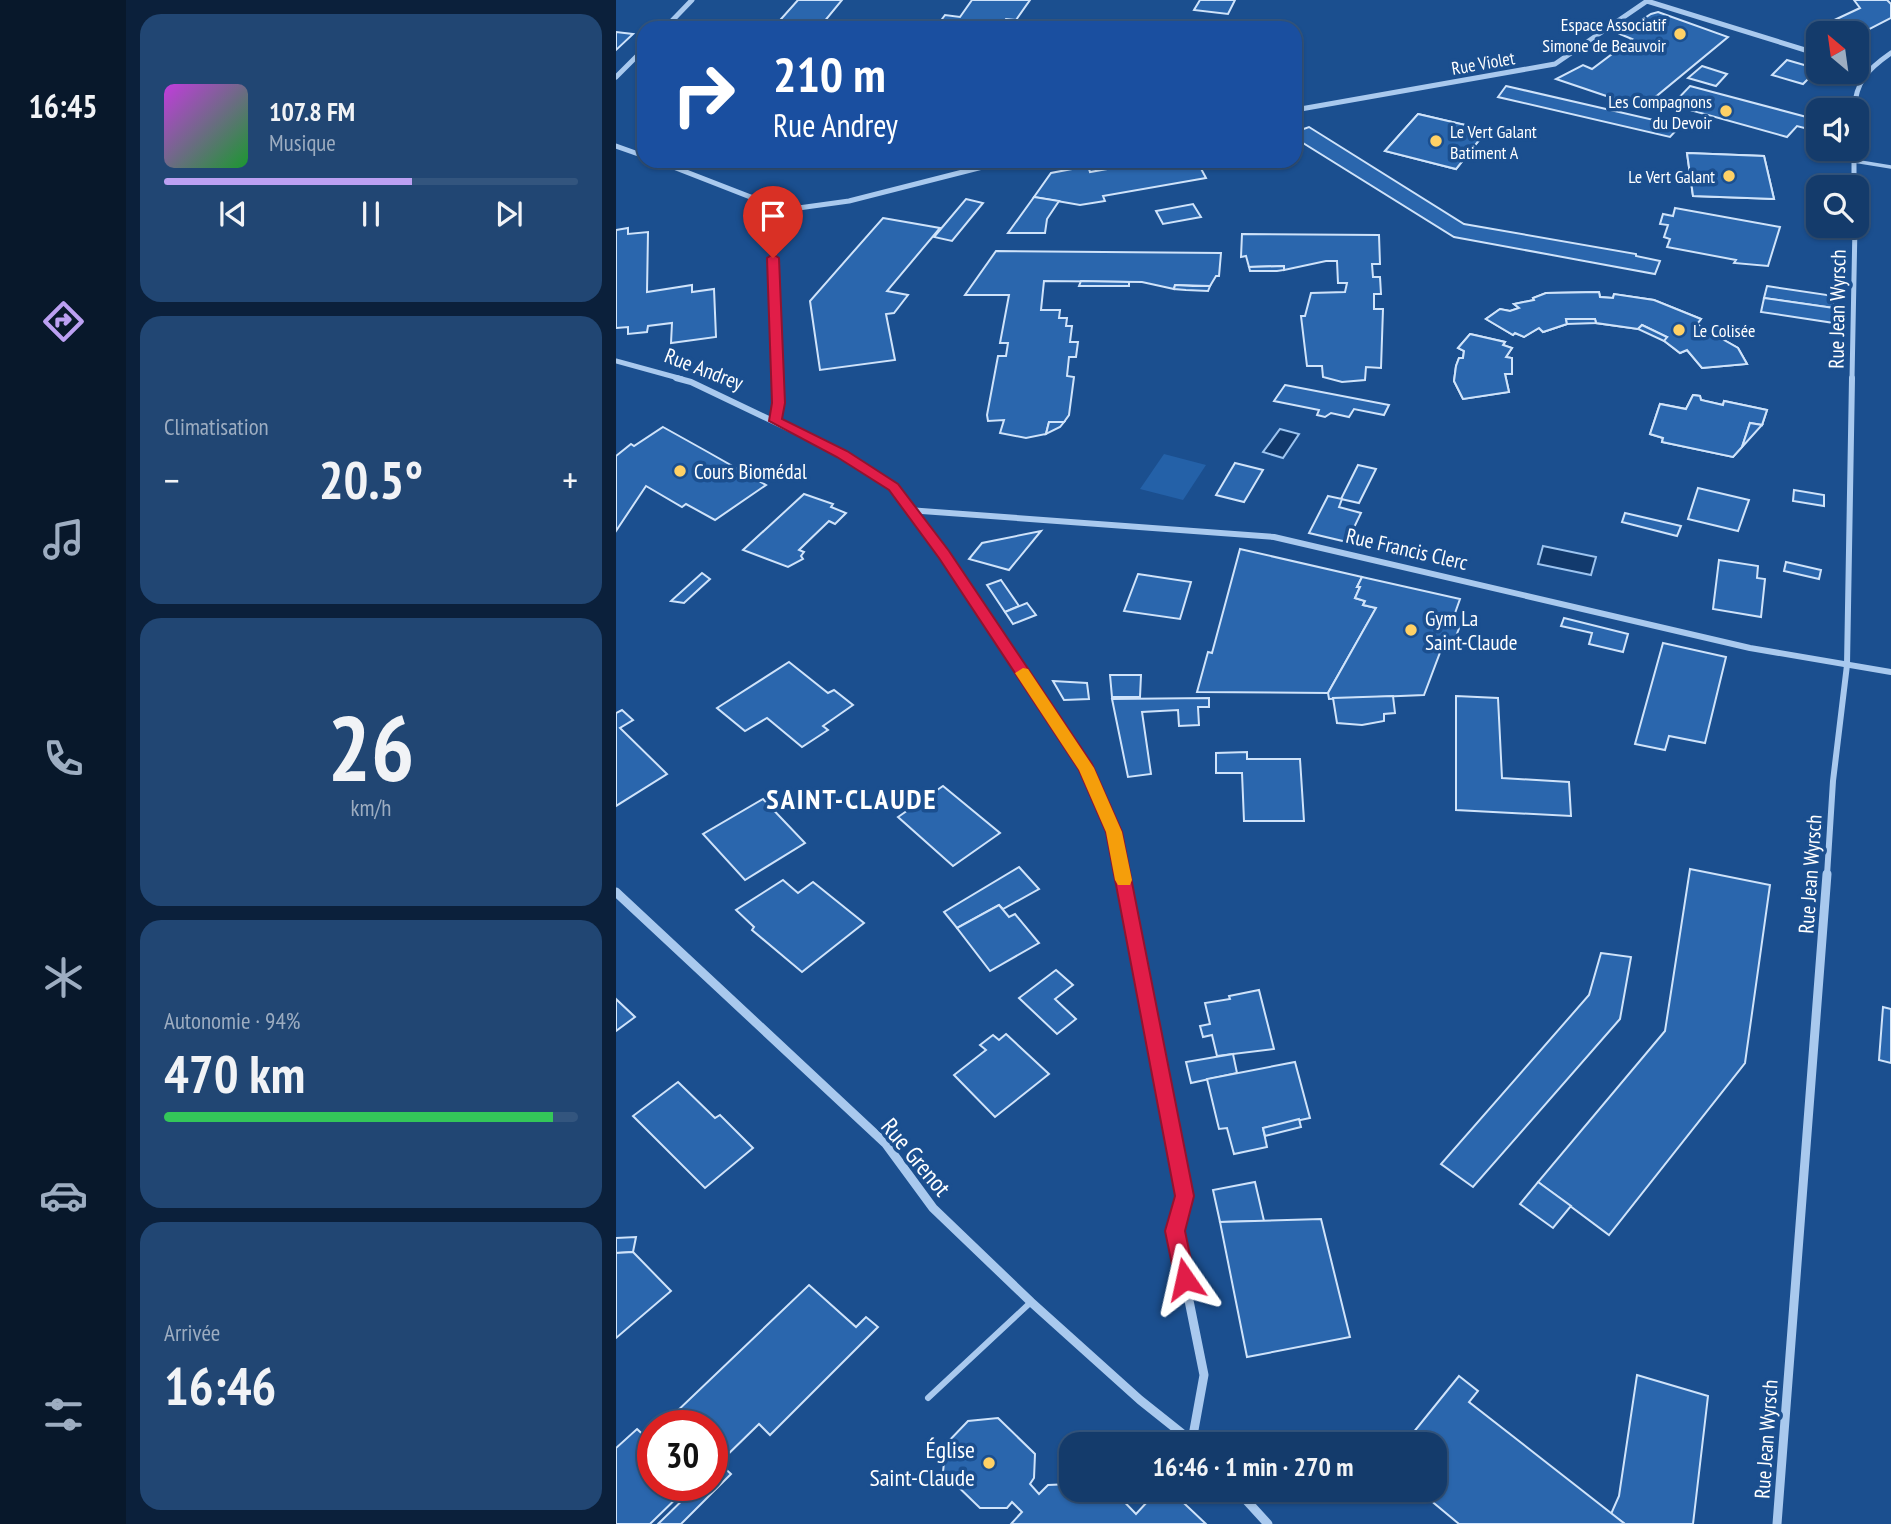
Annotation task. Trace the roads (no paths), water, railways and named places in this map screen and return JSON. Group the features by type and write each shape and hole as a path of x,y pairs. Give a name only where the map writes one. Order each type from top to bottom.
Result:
{"street":[{"path":"672,21 692,0"},
{"name":"Rue Violet","path":"1302,109 1555,64 1647,1 1806,50"},
{"path":"1869,67 1891,53"},
{"path":"616,77 637,56"},
{"path":"616,146 637,154"},
{"path":"1854,161 1854,175"},
{"path":"676,168 784,210 849,201 979,168"},
{"name":"Rue Andrey","path":"776,421 779,403 771,268 784,210"},
{"name":"Rue Jean Wyrsch","path":"1777,1524 1822,961 1833,781 1847,665 1855,238"},
{"name":"Rue Andrey","path":"616,361 691,382 776,421 893,487 944,555 1086,768 1114,832 1184,1196 1175,1231 1204,1375 1195,1432"},
{"name":"Rue Francis Clerc","path":"908,510 1274,537 1750,648 1891,672"},
{"name":"Rue Grenot","path":"616,892 886,1144 933,1208 1031,1302 1140,1400 1180,1432"},
{"path":"1248,1502 1268,1524"}],"lane":[{"path":"1854,161 1891,167"},
{"path":"928,1398 1031,1302"}],"place":[{"name":"Espace Associatif Simone de Beauvoir","path":"1680,34"},
{"name":"Les Compagnons du Devoir","path":"1726,111"},
{"name":"Le Vert Galant Batiment A","path":"1436,141"},
{"name":"Le Vert Galant","path":"1729,176"},
{"name":"Le Colisée","path":"1679,330"},
{"name":"Cours Biomédal","path":"680,471"},
{"name":"Gym La Saint-Claude","path":"1411,630"},
{"name":"Église Saint-Claude","path":"989,1463"}],"district":[{"name":"SAINT-CLAUDE","path":"852,798"}]}
